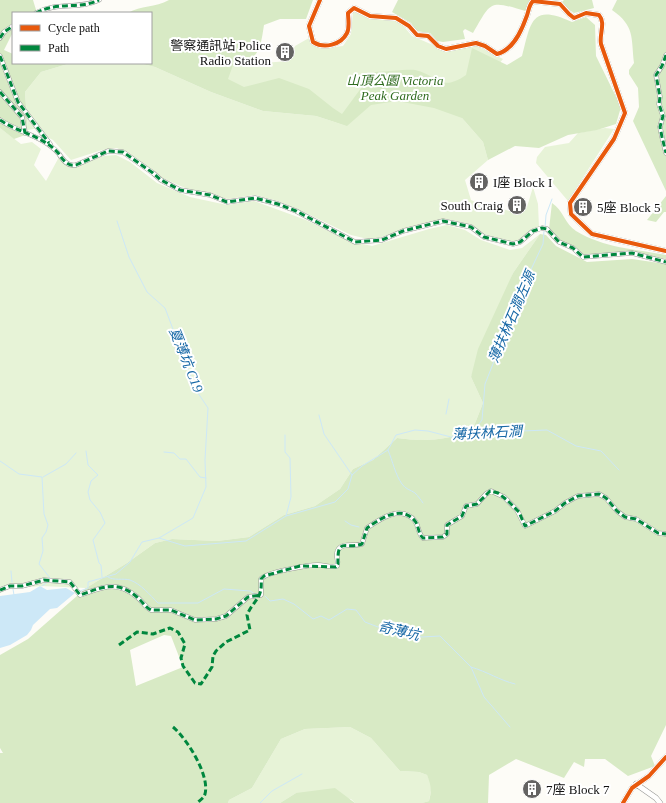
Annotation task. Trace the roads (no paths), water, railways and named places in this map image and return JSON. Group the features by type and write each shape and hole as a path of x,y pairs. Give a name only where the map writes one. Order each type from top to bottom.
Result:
{"street":[{"path":"38,12 49,6 85,5 99,0"},
{"path":"320,0 309,26 313,42 323,46 335,44 344,36 348,31 348,13 354,8 370,16 396,18 409,26 416,35 430,37 442,48 452,49 476,43 485,46 497,54 514,43 533,1 560,4 573,17 586,13 599,15 602,22 599,36 601,44 626,113 614,139 570,203 571,214 592,234 666,251"},
{"path":"0,38 4,32 12,27"},
{"path":"666,55 656,76 660,97 659,104 663,115 660,126 666,153"},
{"path":"0,56 19,104 51,146 64,161 72,166 108,151 124,152 161,180 180,190 210,195 227,202 255,198 278,204 296,211 355,242 382,240 403,231 417,229 442,221 470,227 483,236 511,244 519,243 529,233 539,229 547,229 559,242 573,248 583,257 632,253 651,260 666,262"},
{"path":"0,92 22,117 25,133"},
{"path":"0,120 13,129 25,133 51,146"},
{"path":"1,590 10,586 22,586 49,580 66,581 73,584 77,593 80,595 96,588 113,586 133,594 151,610 171,610 195,620 221,618 238,607 248,597 260,595 261,579 265,575 287,571 300,566 337,566 337,554 340,548 345,545 362,544 367,528 390,514 402,514 413,520 423,538 443,537 447,534 447,525 462,516 466,506 477,504 491,491 507,500 518,512 525,526 555,511 565,503 578,496 598,494 606,497 623,516 636,519 658,534 666,534"},
{"path":"623,803 629,791 636,784 649,776 666,757"},
{"path":"636,784 656,798 660,803"}],"water":[{"path":"40,586 47,590 66,588 75,593 57,608 50,609 33,625 27,635 10,645 0,648 0,596 30,592"}],"waterway":[{"name":"薄扶林石澗左源","path":"545,228 546,215 552,199"},
{"name":"夏薄坑 C19","path":"117,221 129,257 147,292 165,308 196,390 208,408 205,460 206,487 193,518 159,538"},
{"name":"薄扶林石澗左源","path":"472,433 482,420 485,384 527,278 543,244 544,231"},
{"path":"514,312 523,300 524,285"},
{"path":"446,414 449,399"},
{"path":"319,415 324,434 352,475"},
{"name":"薄扶林石澗","path":"80,591 88,588 88,582 116,574 130,562 142,542 159,538 185,546 246,541 286,516 335,502 348,489 352,475 362,466 388,450 396,435 415,430 428,431 451,437 472,433 547,430 576,446 601,451 619,470"},
{"path":"285,435 285,452 290,458 291,497 286,516"},
{"path":"388,450 403,486 415,493 423,503"},
{"path":"86,451 88,465 98,475 91,481 88,492 90,500 100,512 105,523 93,540 99,563 101,565 102,577"},
{"path":"164,452 174,453 180,459 186,459 200,477 206,478"},
{"path":"43,477 66,464 76,453"},
{"path":"0,461 19,474 42,477 44,514 48,525 42,538 43,551 39,564 50,578"},
{"path":"345,521 351,525 359,527"},
{"path":"11,571 12,582"},
{"path":"108,577 113,579 127,579 138,584 158,603 198,603 224,589 250,591 255,594"},
{"path":"42,586 49,581"},
{"path":"13,589 14,595"},
{"name":"奇薄坑","path":"265,596 270,601 283,599 294,604 313,619 321,616 329,620 347,609 356,610 365,622 378,627 402,630 422,637 440,636 471,667 484,697 510,727"},
{"path":"471,667 515,684"},
{"path":"260,803 272,791 302,774"}],"place":[{"name":"警察通訊站 Police Radio Station","path":"285,52"},
{"name":"I座 Block I","path":"479,182"},
{"name":"South Craig","path":"517,205"},
{"name":"5座 Block 5","path":"583,207"},
{"name":"7座 Block 7","path":"532,789"}],"park label":[{"name":"山頂公園 Victoria Peak Garden","path":"395,88"}]}
